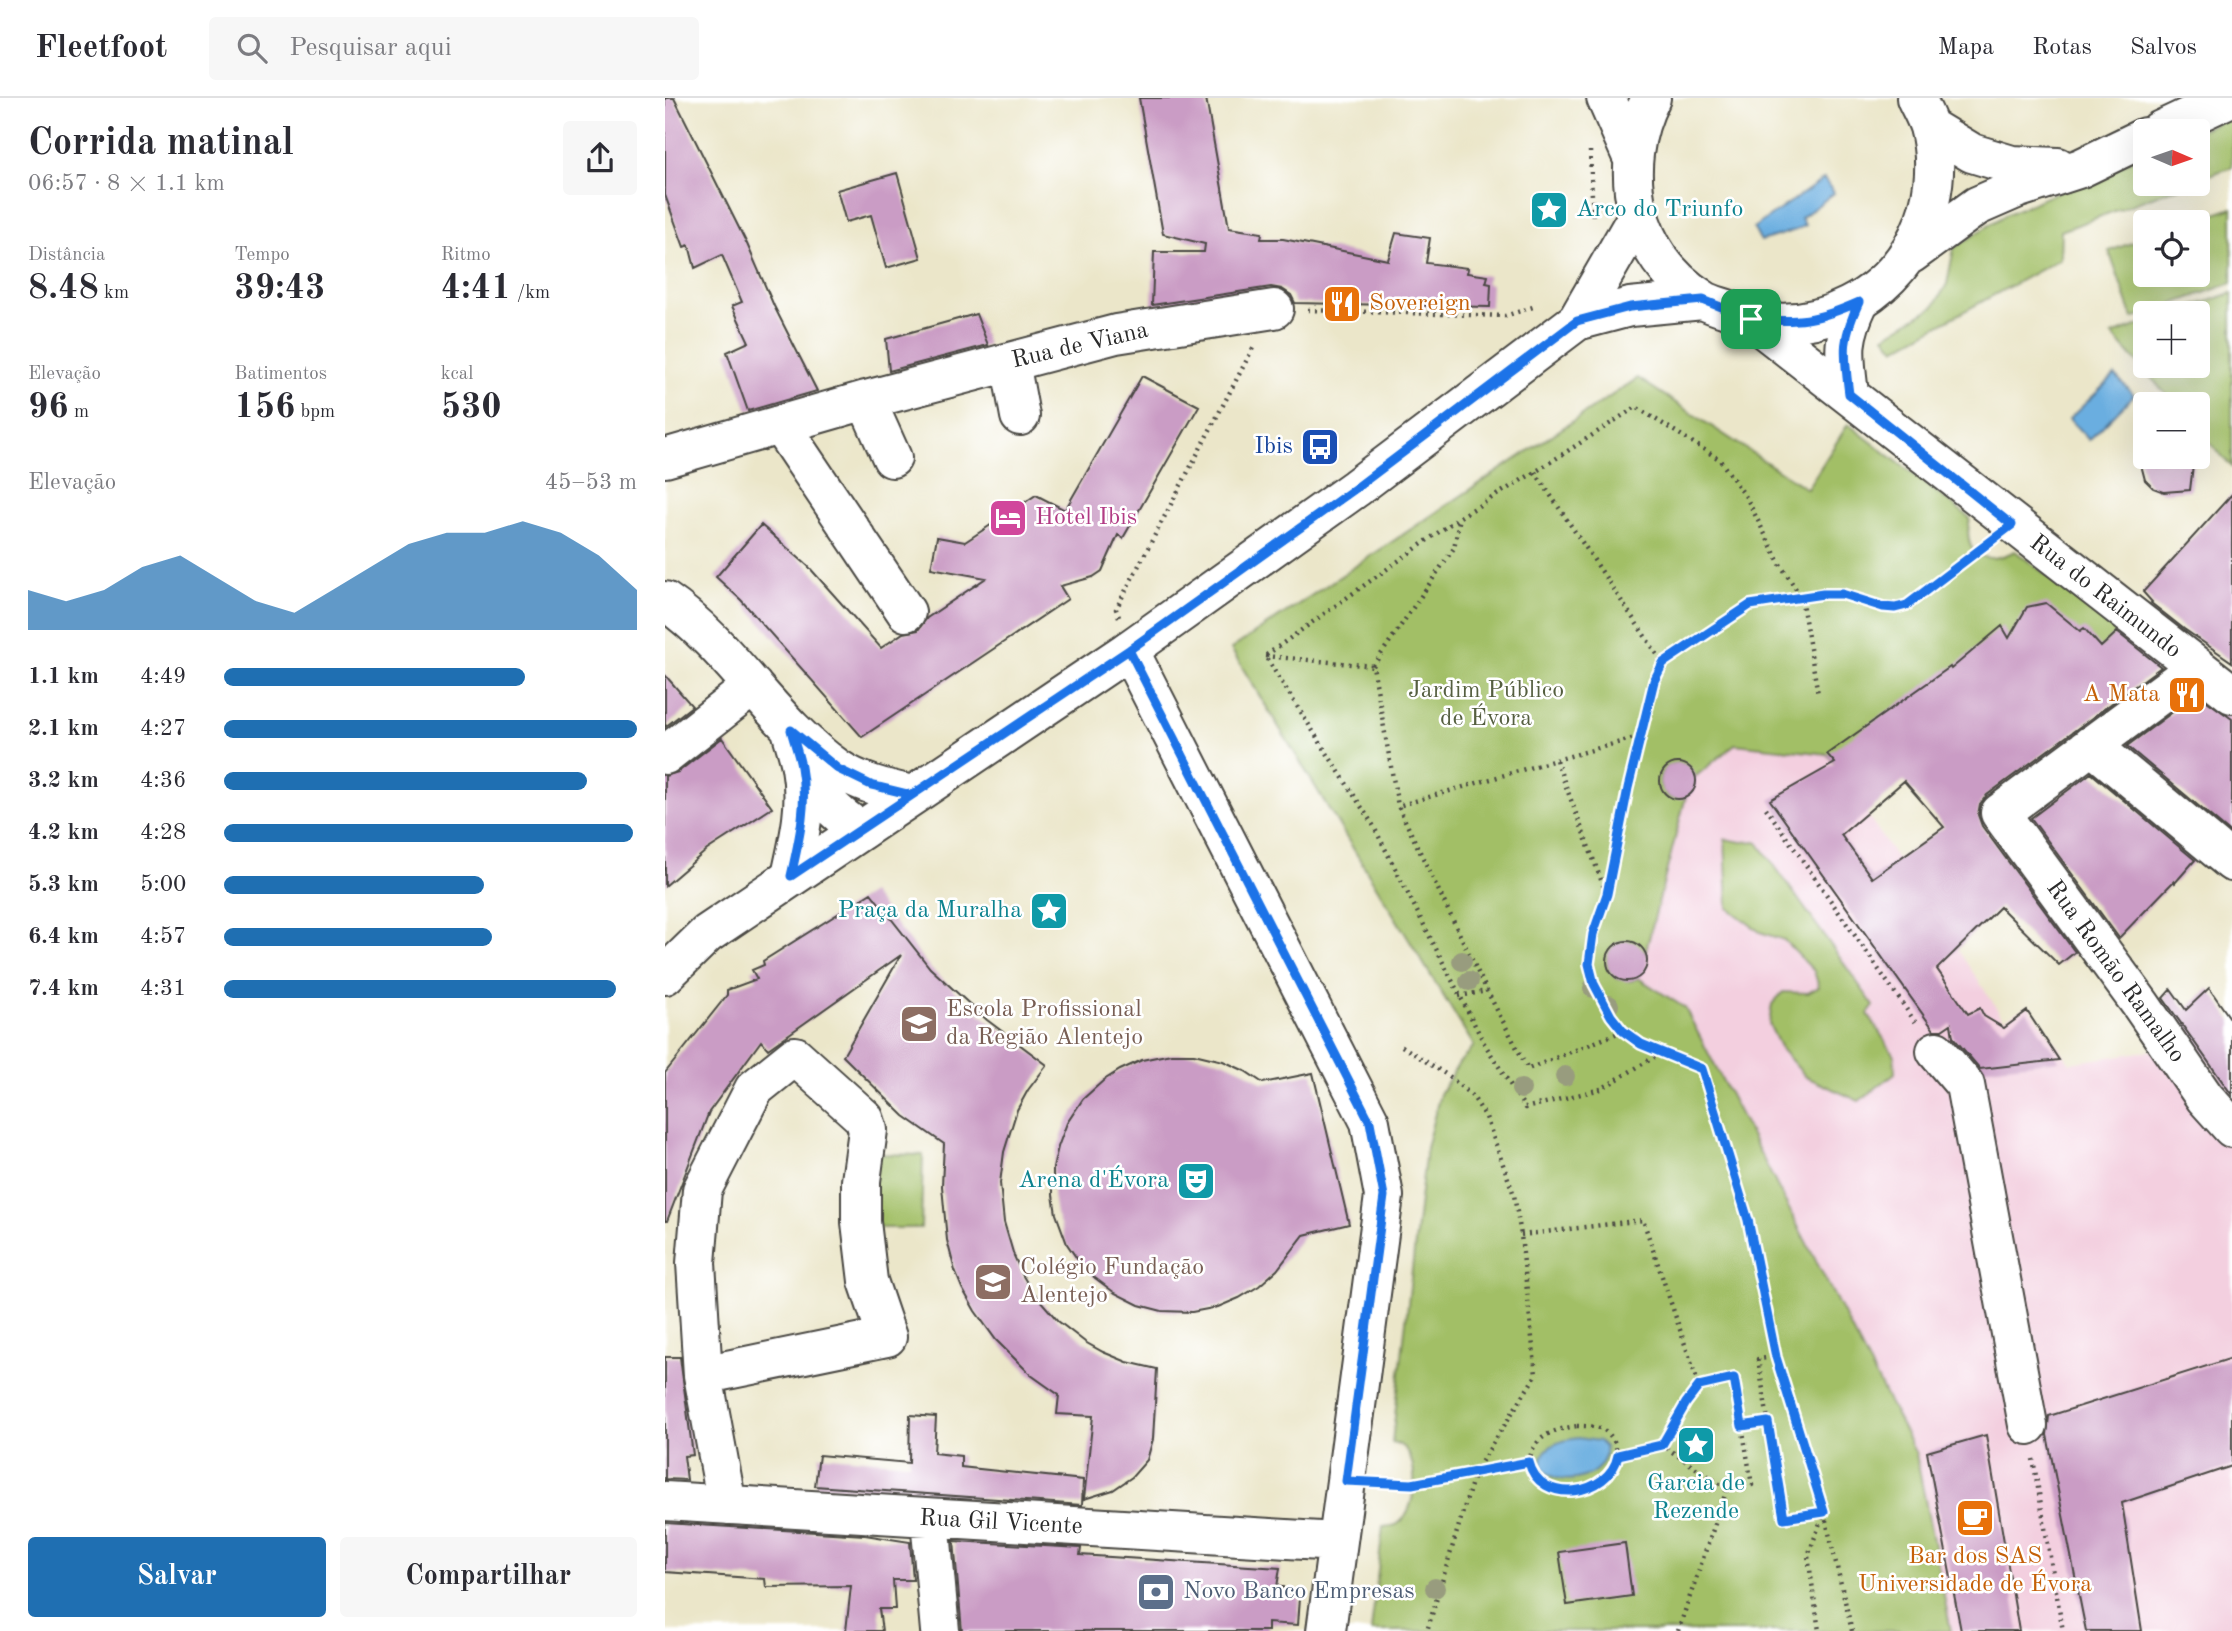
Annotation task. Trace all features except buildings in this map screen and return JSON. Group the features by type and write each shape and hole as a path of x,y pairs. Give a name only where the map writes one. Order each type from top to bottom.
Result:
{"street":[{"path":"1606,98 1632,157"},
{"path":"1651,98 1641,117 1632,157 1632,178 1638,215 1653,248 1675,277 1703,300 1751,319 1789,323 1825,317 1859,302 1884,284 1909,255 1977,206 2016,188 2081,168 2133,143"},
{"path":"2184,119 2229,98"},
{"path":"1922,113 1972,153 2012,165 2081,168"},
{"path":"1909,255 1929,215 1935,171 1922,113"},
{"path":"1577,321 1638,215"},
{"path":"665,975 706,934 1129,650 1356,488 1577,321 1630,307 1703,300"},
{"path":"1849,394 1844,352 1848,326 1859,302"},
{"name":"Rua de Viana","path":"665,457 866,400 1116,334 1274,309"},
{"name":"Rua do Raimundo","path":"1751,319 2232,694"},
{"path":"1010,362 1020,416"},
{"path":"866,400 893,458"},
{"path":"779,425 906,612"},
{"path":"665,601 698,628 791,730 838,769 871,785 912,795"},
{"path":"1129,650 1370,1122 1384,1196 1326,1631"},
{"path":"2196,667 2091,745 2232,862"},
{"path":"665,755 753,687"},
{"path":"791,730 809,774 825,801 839,817 861,830"},
{"path":"791,730 801,767 804,800 791,876"},
{"name":"Rua Romão Ramalho","path":"2091,745 2000,813 2141,1005 2205,1098 2232,1128"},
{"path":"1935,1051 1965,1085 2028,1425"},
{"path":"703,1375 887,1337 869,1281 861,1222 862,1181 869,1130 864,1118 795,1056 754,1089 702,1190 696,1263 703,1375 727,1506"},
{"name":"Rua Gil Vicente","path":"665,1501 1337,1542"},
{"path":"930,1519 940,1631"}],"path":[{"path":"1591,142 1593,227"},
{"path":"1129,650 1117,609 1274,309 1505,316 1543,304"},
{"path":"1265,656 1460,517 1636,407 1719,459 1746,497 1780,564 1801,597 1818,694"},
{"path":"1535,472 1663,663"},
{"path":"1460,517 1454,548 1373,666 1398,806 1487,991 1528,1069 1623,1031"},
{"path":"1852,1631 1824,1512 1776,1357 1748,1220 1702,1069 1641,1044 1623,1031 1611,1016 1594,984 1589,964 1593,934 1607,894 1628,788 1654,681 1663,663 1750,605 1842,594 1883,607 1907,605 2012,525"},
{"path":"1265,656 1373,666"},
{"path":"1265,656 1373,825 1484,1044 1525,1108 1601,1089 1661,1053"},
{"path":"1398,806 1643,735"},
{"path":"1556,760 1607,894"},
{"path":"1766,808 1935,1051"},
{"path":"1459,996 1487,991"},
{"path":"1402,1046 1450,1077 1473,1097 1486,1118 1514,1195 1536,1375 1475,1472 1427,1631"},
{"path":"1521,1235 1643,1220 1699,1386"},
{"path":"1776,1357 1758,1359 1784,1518 1824,1512"},
{"path":"1618,1455 1662,1445 1727,1489 1752,1485 1734,1378 1699,1386 1662,1445"},
{"path":"1742,1426 1768,1422"},
{"path":"2028,1425 2063,1631"},
{"path":"1577,1426 1605,1430 1615,1441 1618,1455 1616,1466 1608,1477 1597,1485 1583,1489 1553,1489 1542,1484 1532,1475 1529,1462 1532,1450 1539,1440 1563,1428 1577,1426"},
{"path":"1346,1481 1412,1484 1529,1462"},
{"path":"1678,1631 1727,1489"},
{"path":"1819,1631 1808,1556 1824,1512"}],"shaded area":[{"path":"1735,744 1827,754 2004,1019 2028,1005 2070,1063 2160,1049 2232,1143 2232,1631 1951,1631 1916,1454 1685,1008 1638,978 1631,981 1618,979 1609,969 1608,957 1613,947 1619,943 1636,944 1646,953 1686,797 1675,798 1665,793 1660,783 1663,771 1678,763 1689,767 1695,776"}],"green space":[{"path":"2232,116 2232,167 2210,175 2210,126"},
{"path":"2133,159 2133,196 2155,196 2061,231 2060,259 1895,349 1885,336 1934,306 1947,284 1954,248 2005,215"},
{"path":"2232,208 2232,283 2181,301 2133,301 2133,318 2109,251 2133,242 2133,287 2210,287 2210,216"},
{"path":"2232,293 2232,467 2210,443 2210,392 2164,392 2151,378 2210,378 2209,301"},
{"path":"2133,327 2133,358 2112,335"},
{"name":"Jardim Público de Évora","path":"1638,378 1807,489 1848,424 1970,518 1969,541 1978,554 1993,558 2015,551 2120,631 2076,669 1856,787 1827,754 1735,744 1695,777 1689,768 1682,764 1668,766 1660,778 1665,793 1675,798 1686,796 1645,954 1637,945 1621,942 1609,953 1607,961 1610,970 1618,979 1631,981 1638,978 1685,1008 1916,1454 1951,1631 1371,1631 1383,1527 1397,1524 1405,1516 1413,1493 1413,1466 1409,1455 1402,1446 1392,1442 1426,1148 1440,1094 1459,1063 1474,1046 1231,649"},
{"path":"1725,839 1757,841 1874,1006 1868,1014 1894,1055 1895,1073 1859,1101 1806,1077 1781,1049 1769,1024 1772,1004 1783,992 1808,993 1819,987 1814,971 1784,940 1760,932 1728,908"},
{"path":"875,1154 923,1155 921,1228 872,1228"}],"water":[{"path":"1824,179 1834,193 1801,218 1805,225 1761,241 1753,228"},
{"path":"2115,375 2133,394 2089,440 2069,419"},
{"path":"1578,1438 1599,1441 1605,1447 1605,1457 1601,1465 1594,1472 1576,1479 1566,1480 1548,1474 1543,1469 1542,1458 1548,1448"}],"place":[{"name":"Arco do Triunfo","path":"1549,210"},
{"name":"Sovereign","path":"1342,304"},
{"name":"Ibis","path":"1320,447"},
{"name":"Hotel Ibis","path":"1008,518"},
{"name":"A Mata","path":"2187,695"},
{"name":"Praça da Muralha","path":"1049,911"},
{"name":"Escola Profissional da Região Alentejo","path":"919,1024"},
{"name":"Arena d'Évora","path":"1196,1181"},
{"name":"Colégio Fundação Alentejo","path":"993,1282"},
{"name":"Garcia de Rezende","path":"1696,1445"},
{"name":"Bar dos SAS Universidade de Évora","path":"1975,1518"},
{"name":"Novo Banco Empresas","path":"1156,1592"}],"route":[{"path":"1751,319 1703,300 1630,307 1577,321 1356,488 1129,650 961,763 912,795 871,785 838,769 791,730 801,767 804,800 791,876 961,763 1045,706 1129,650 1370,1122 1384,1196 1346,1481 1412,1484 1529,1462 1532,1475 1542,1484 1553,1489 1583,1489 1597,1485 1608,1477 1616,1466 1618,1455 1662,1445 1699,1386 1734,1378 1742,1426 1768,1422 1784,1518 1824,1512 1776,1357 1748,1220 1702,1069 1641,1044 1623,1031 1611,1016 1594,984 1589,964 1593,934 1607,894 1628,788 1654,681 1663,663 1738,611 1762,602 1842,594 1883,607 1907,605 2012,525 1849,394 1844,352 1848,326 1859,302 1825,317 1789,323 1751,319"}]}
